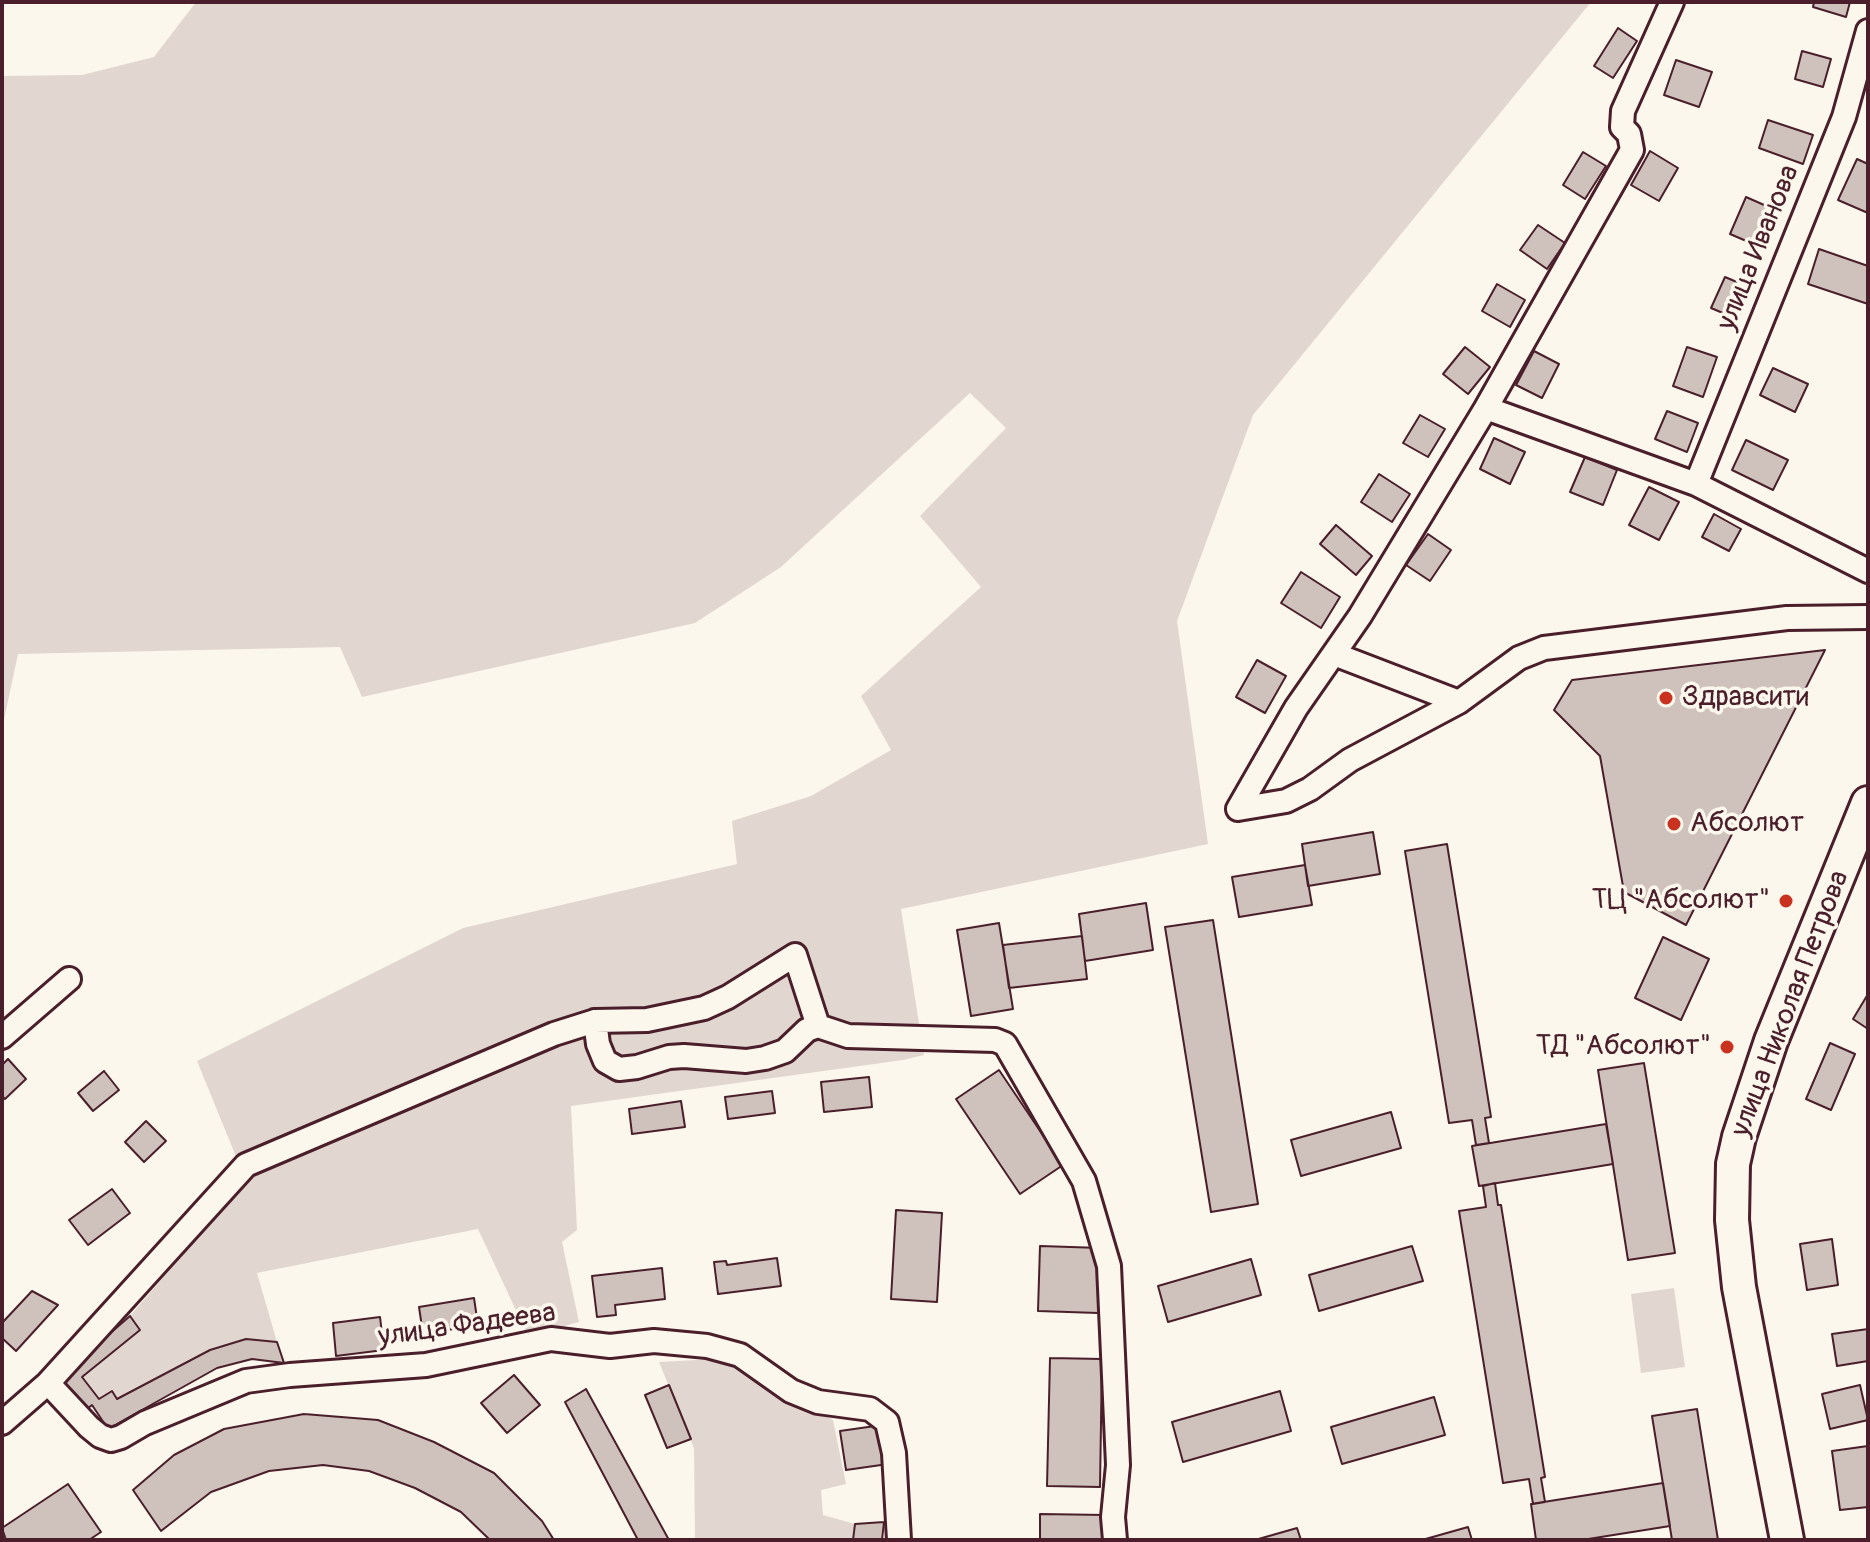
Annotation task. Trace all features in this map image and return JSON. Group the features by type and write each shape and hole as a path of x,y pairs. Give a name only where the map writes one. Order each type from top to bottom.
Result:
{"main road":[{"name":"улица Николая Петрова","path":"1787,1540 1739,1287 1732,1220 1733,1164 1771,1041 1868,803"}],"street":[{"path":"1672,2 1623,111 1622,127 1629,134 1632,150 1486,408 1360,616 1296,708 1238,809 1286,801 1310,789 1350,760 1459,702 1519,658 1544,648 1787,618 1868,617"},
{"name":"улица Иванова","path":"1696,484 1844,117 1868,31"},
{"path":"1486,408 1696,484 1868,571"},
{"path":"1334,654 1459,702"},
{"path":"2,1423 48,1383 246,1165 554,1034 595,1021 647,1020 704,1008 728,997 795,955 818,1026"},
{"path":"2,1037 69,979"},
{"path":"595,1021 598,1044 605,1061 619,1069 669,1057 746,1061 765,1058 785,1051 807,1030 818,1026 848,1036 995,1040 1005,1044 1013,1053 1084,1181 1109,1266 1118,1465 1113,1517 1115,1540"},
{"name":"улица Фадеева","path":"48,1383 100,1436 111,1440 246,1381 426,1365 551,1339 610,1346 654,1341 707,1346 740,1355 791,1391 818,1402 870,1409 887,1422 894,1453 899,1540"}],"shaded area":[{"path":"196,2 1591,2 1253,415 1177,621 1208,844 901,909 924,1055 571,1106 577,1230 562,1242 579,1322 528,1336 478,1229 257,1273 277,1342 246,1339 117,1399 111,1391 99,1399 82,1377 140,1330 130,1316 246,1181 197,1061 463,928 737,864 732,821 811,796 891,750 861,696 981,587 920,516 1006,428 970,393 781,567 695,623 362,697 340,647 18,654 2,729 2,76 82,75 154,57"},
{"path":"1674,1288 1685,1367 1641,1373 1631,1294"},
{"path":"736,1358 833,1420 846,1484 821,1490 823,1515 855,1524 853,1540 695,1540 694,1448 659,1362"}],"building":[{"path":"1814,2 1850,2 1846,17 1813,7"},
{"path":"1618,28 1637,41 1613,78 1594,66"},
{"path":"1802,51 1831,59 1823,87 1795,79"},
{"path":"1676,60 1712,72 1699,107 1664,95"},
{"path":"1768,120 1813,135 1803,164 1759,148"},
{"path":"1650,151 1678,168 1659,201 1631,185"},
{"path":"1583,152 1606,166 1585,199 1563,185"},
{"path":"1857,159 1868,164 1868,213 1838,200"},
{"path":"1746,197 1780,212 1765,249 1730,234"},
{"path":"1538,225 1565,243 1547,269 1520,250"},
{"path":"1819,249 1868,266 1868,304 1808,284"},
{"path":"1725,277 1751,288 1737,319 1711,308"},
{"path":"1497,284 1525,300 1510,327 1482,311"},
{"path":"1465,347 1490,367 1468,394 1443,374"},
{"path":"1687,347 1717,357 1703,397 1673,386"},
{"path":"1534,351 1559,364 1542,398 1516,385"},
{"path":"1773,368 1808,384 1795,412 1760,395"},
{"path":"1667,411 1698,423 1687,452 1655,439"},
{"path":"1420,415 1445,429 1428,457 1403,443"},
{"path":"1494,438 1525,452 1510,484 1480,469"},
{"path":"1746,440 1788,460 1773,490 1732,470"},
{"path":"1585,457 1617,470 1603,505 1570,492"},
{"path":"1379,474 1410,494 1392,522 1361,502"},
{"path":"1649,487 1679,502 1659,540 1629,525"},
{"path":"1714,514 1741,529 1729,551 1702,537"},
{"path":"1336,525 1372,556 1356,575 1320,544"},
{"path":"1428,534 1451,550 1430,581 1406,565"},
{"path":"1301,572 1340,597 1321,628 1281,603"},
{"name":"Абсолют","path":"1825,650 1686,925 1624,892 1600,756 1554,710 1572,680"},
{"path":"1257,660 1286,676 1265,713 1236,697"},
{"path":"1373,832 1380,874 1308,886 1302,844"},
{"path":"1447,844 1491,1117 1485,1118 1489,1143 1476,1145 1472,1120 1449,1123 1405,851"},
{"path":"1305,865 1312,905 1239,917 1232,877"},
{"path":"1146,903 1153,950 1085,961 1079,914"},
{"path":"1213,920 1258,1204 1211,1212 1165,927"},
{"path":"999,923 1013,1009 971,1016 957,930"},
{"path":"1082,936 1087,979 1009,988 1003,945"},
{"path":"1663,937 1709,959 1681,1020 1635,998"},
{"path":"1868,994 1868,1029 1853,1019"},
{"path":"1830,1043 1855,1054 1831,1110 1806,1099"},
{"path":"8,1059 26,1079 5,1099 2,1096 2,1065"},
{"path":"1644,1063 1675,1253 1628,1260 1598,1070"},
{"path":"999,1070 1063,1165 1020,1194 956,1099"},
{"path":"104,1071 119,1090 93,1111 78,1093"},
{"path":"869,1077 872,1107 824,1112 821,1082"},
{"path":"772,1091 775,1113 728,1119 725,1097"},
{"path":"681,1101 685,1127 632,1134 629,1109"},
{"path":"1391,1112 1401,1148 1301,1176 1291,1140"},
{"path":"146,1121 166,1141 144,1162 125,1142"},
{"path":"1606,1124 1613,1164 1479,1186 1472,1146"},
{"path":"1495,1183 1545,1477 1541,1478 1545,1502 1533,1504 1529,1479 1503,1483 1459,1211 1486,1207 1483,1186"},
{"path":"112,1189 130,1213 88,1245 69,1220"},
{"path":"896,1210 942,1213 937,1302 891,1299"},
{"path":"1832,1239 1838,1285 1807,1290 1800,1244"},
{"path":"1040,1246 1101,1248 1098,1313 1038,1311"},
{"path":"1412,1246 1423,1281 1319,1311 1309,1275"},
{"path":"777,1258 781,1286 718,1294 714,1262 726,1261 727,1265"},
{"path":"1251,1259 1261,1295 1168,1322 1158,1286"},
{"path":"662,1268 665,1299 615,1305 616,1315 597,1317 592,1276"},
{"path":"32,1291 58,1305 16,1351 2,1338 2,1323"},
{"path":"474,1298 478,1325 423,1334 419,1307"},
{"path":"130,1316 140,1330 82,1377 99,1399 112,1391 117,1399 210,1350 246,1339 277,1342 284,1363 252,1359 217,1368 108,1429 92,1405 81,1414 54,1382"},
{"path":"380,1317 384,1350 336,1356 333,1323"},
{"path":"1868,1329 1868,1361 1837,1366 1832,1334"},
{"path":"1050,1358 1102,1359 1100,1487 1047,1486"},
{"path":"514,1375 540,1405 507,1433 481,1403"},
{"path":"669,1385 691,1439 667,1448 645,1395"},
{"path":"1860,1385 1868,1420 1830,1429 1822,1394"},
{"path":"586,1389 669,1540 638,1540 565,1402"},
{"path":"1280,1391 1291,1431 1183,1462 1172,1422"},
{"path":"1434,1397 1445,1435 1342,1464 1331,1427"},
{"path":"1697,1409 1718,1540 1672,1540 1652,1416"},
{"path":"304,1414 378,1420 434,1442 494,1473 542,1521 554,1540 490,1540 461,1512 415,1488 369,1471 323,1465 269,1471 211,1492 161,1531 133,1490 174,1455 224,1429"},
{"path":"882,1425 888,1464 846,1470 840,1431"},
{"path":"1868,1446 1868,1507 1840,1510 1832,1451"},
{"path":"1663,1483 1670,1526 1582,1540 1536,1540 1531,1504"},
{"path":"68,1484 101,1532 89,1540 6,1540 2,1528"},
{"path":"1040,1514 1105,1515 1104,1540 1040,1540"},
{"path":"884,1522 882,1540 853,1540 855,1524"},
{"path":"1468,1527 1472,1540 1422,1540"},
{"path":"1297,1528 1301,1540 1255,1540"}],"place":[{"name":"Здравсити","path":"1666,698"},
{"name":"Абсолют","path":"1674,824"},
{"name":"ТЦ \"Абсолют\"","path":"1786,901"},
{"name":"ТД \"Абсолют\"","path":"1727,1047"}]}
